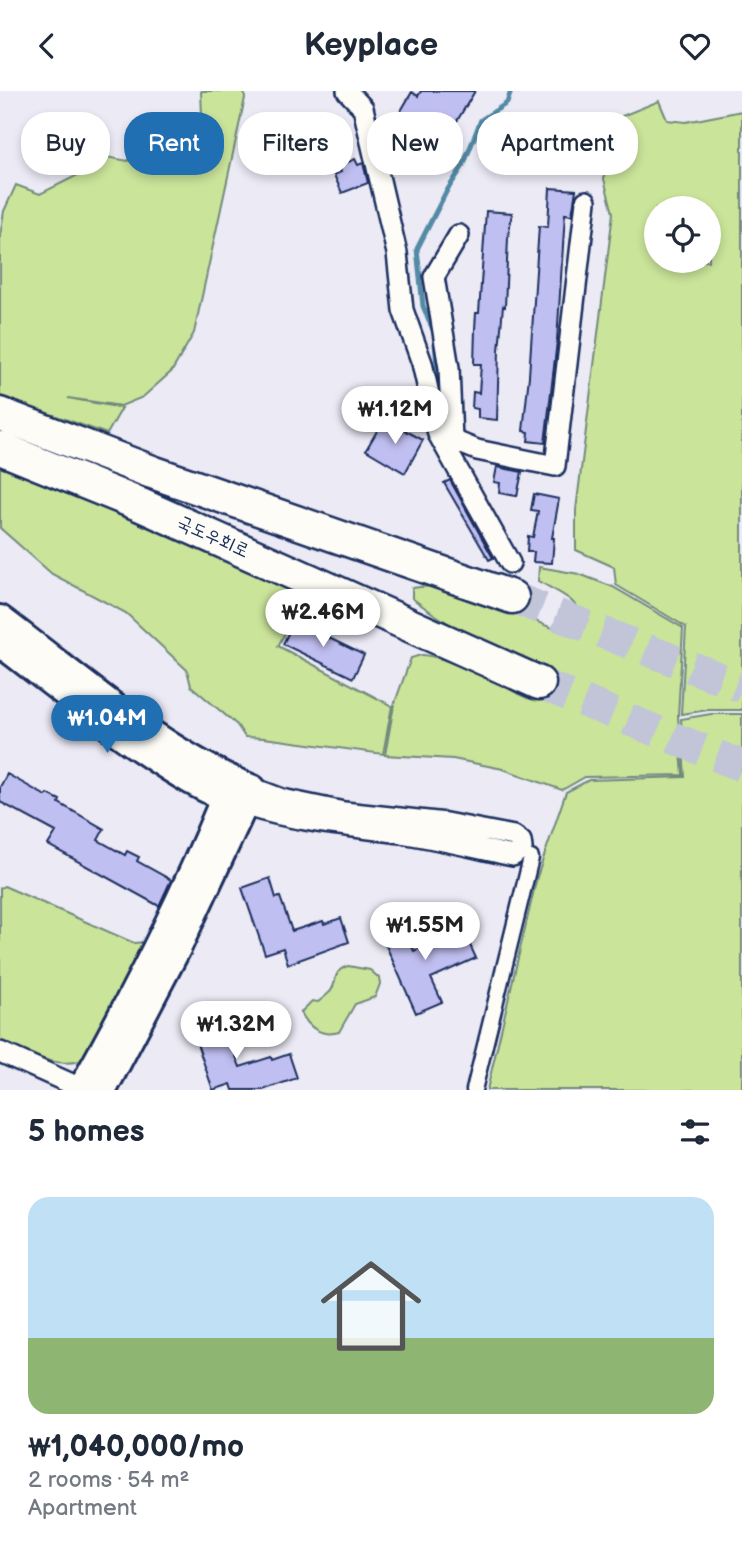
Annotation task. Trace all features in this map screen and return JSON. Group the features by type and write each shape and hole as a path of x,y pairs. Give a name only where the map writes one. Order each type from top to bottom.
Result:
{"highway":[{"name":"국도우회로","path":"0,414 152,472 512,597"},
{"name":"국도우회로","path":"0,448 141,505 539,683"}],"street":[{"path":"347,91 363,108 397,253 403,310 445,437 510,563"},
{"path":"445,437 477,450 555,466 586,201"},
{"path":"445,437 449,368 434,277 459,235"},
{"path":"0,618 108,702 239,793 276,816 445,840 513,856 522,848 521,841 514,836 446,823 344,812 239,793 185,778"},
{"path":"0,644 95,720 185,778 203,799 208,812 209,836"},
{"path":"87,1090 209,836 239,793"},
{"path":"87,1090 179,947 239,793"},
{"path":"474,1090 531,858"},
{"path":"0,1052 87,1090"}],"green space":[{"path":"201,91 244,91 245,98 242,112 238,112 238,130 194,333 172,371 143,397 121,406 68,398 122,408 107,434 0,396 0,236 4,211 16,185 40,194 78,175 110,175 110,158 124,160 124,175 224,175 224,112 202,112"},
{"path":"659,101 667,120 686,122 742,111 742,710 708,710 681,714 686,627 616,585 614,567 576,550 576,510 613,213 604,175 638,175 638,112 632,112"},
{"path":"0,460 252,565 305,595 278,646 392,706 383,754 245,737 237,725 191,686 187,670 126,613 52,574 0,528"},
{"path":"539,567 579,574 613,587 683,628 678,716 683,775 585,777 562,790 503,769 453,759 385,755 394,705 411,658 422,655 439,658 483,675 523,696 535,700 550,698 554,684 446,622 412,598 412,588 446,588 492,601 557,629 580,626 584,623 582,615 573,602 538,581"},
{"path":"711,714 742,714 742,1090 487,1090 537,877 566,792 589,780 685,777 681,719"},
{"path":"4,886 134,943 146,942 89,1057 67,1063 55,1062 0,1040 0,888"},
{"path":"348,966 370,970 379,978 380,984 375,997 355,1004 339,1032 316,1030 301,1012 312,1001 318,1002 328,994 338,972"}],"building":[{"path":"421,91 475,91 462,112 400,112 412,92 418,96"},
{"path":"353,160 358,165 363,163 368,183 342,193 334,175 353,175"},
{"path":"550,188 576,190 572,215 565,214 557,341 545,443 528,441 529,432 523,431 539,226 548,227"},
{"path":"486,211 512,213 499,350 497,420 478,418 478,409 472,408 473,392 479,393 481,364 474,364 475,329 476,313 479,313"},
{"path":"384,419 423,440 405,473 366,450"},
{"path":"497,467 522,472 517,496 499,493 500,483 494,482"},
{"path":"450,480 493,558 489,560 444,483"},
{"path":"534,494 559,499 552,538 552,563 533,562 534,552 527,552 528,536 533,537 538,511 531,510"},
{"path":"294,621 364,655 353,678 283,644"},
{"path":"7,774 46,796 48,794 60,800 59,803 104,829 98,840 125,855 127,851 139,857 137,861 171,880 159,906 48,845 56,832 0,802 0,787"},
{"path":"270,878 276,898 280,897 292,931 341,918 349,942 288,964 283,948 265,954 242,888"},
{"path":"401,920 414,951 463,930 476,958 431,978 442,1002 416,1013 379,930"},
{"path":"217,1014 240,1067 289,1054 297,1078 263,1090 233,1090 231,1084 213,1090 190,1023"}],"waterway":[{"path":"438,376 434,332 423,306 417,249 446,192 463,166 481,120 507,103 511,91"}],"tunnel":[{"path":"512,597 742,687"},
{"path":"539,683 742,766"}]}
